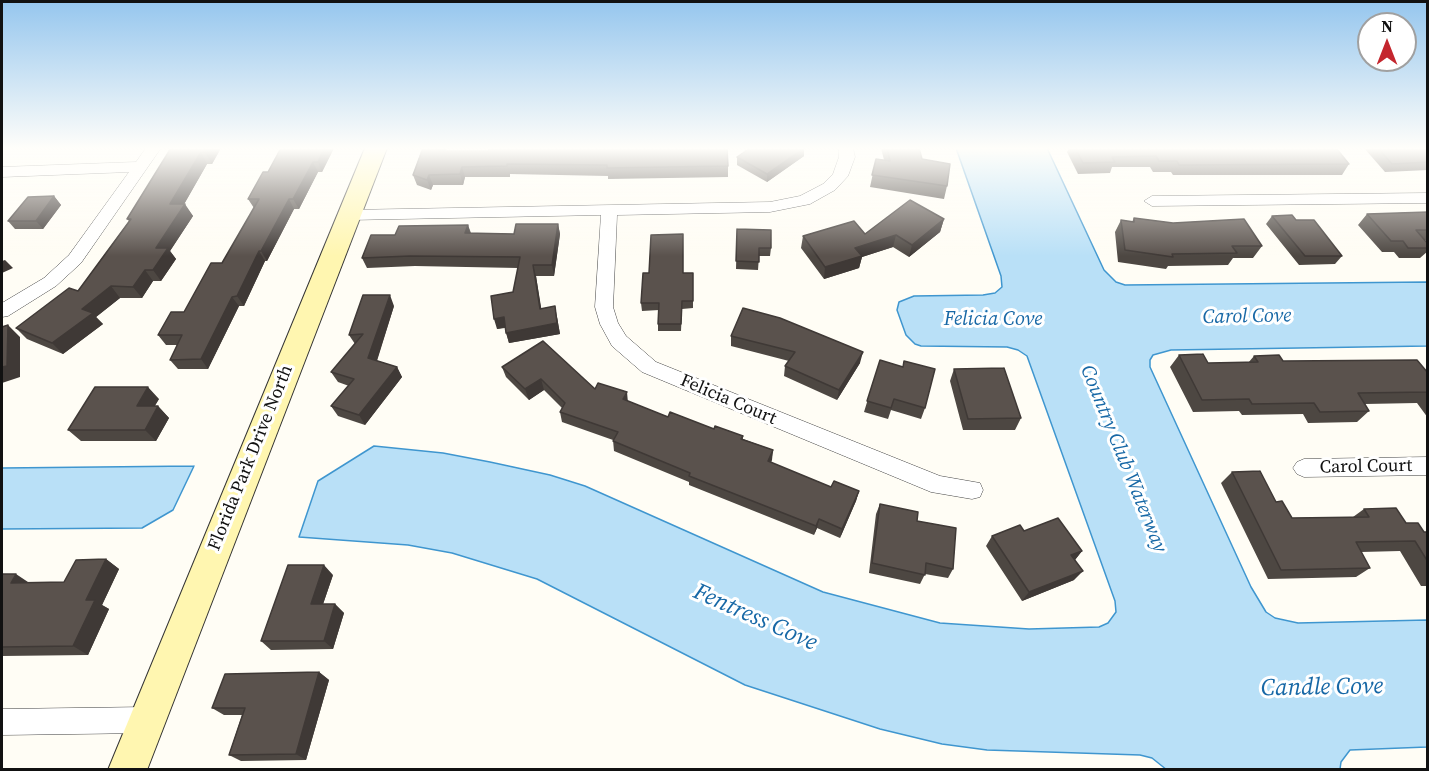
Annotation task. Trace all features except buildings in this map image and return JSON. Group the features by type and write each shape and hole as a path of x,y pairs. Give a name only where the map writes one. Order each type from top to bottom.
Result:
{"street":[{"path":"2,311 39,290 75,259 129,184"},
{"name":"Florida Park Drive North","path":"128,770 361,184"},
{"path":"349,214 749,208 789,205 804,200 832,184"},
{"path":"1152,201 1428,198"},
{"name":"Felicia Court","path":"609,209 604,307 609,324 619,341 643,362 708,393 939,485 972,490"},
{"name":"Carol Court","path":"1304,468 1428,466"},
{"path":"2,722 147,720"}],"water":[{"path":"969,184 1064,184 1104,270 1116,282 1125,285 1427,282 1427,346 1171,350 1153,355 1150,367 1251,587 1266,612 1275,618 1298,623 1427,620 1427,747 1350,750 1341,762 1340,769 1167,770 1152,758 1140,755 987,750 942,744 880,729 745,685 537,579 452,553 408,545 299,537 318,481 374,446 443,453 550,475 585,486 823,592 940,623 1029,629 1099,627 1108,623 1116,612 1115,601 1027,356 1007,347 921,346 915,344 906,335 897,310 899,302 914,296 995,293 1002,287 1001,276"},
{"path":"194,466 173,510 142,528 2,529 2,468"}],"water label":[{"name":"Carol Cove","path":"1247,317"},
{"name":"Felicia Cove","path":"993,320"},
{"name":"Country Club Waterway","path":"1123,459"},
{"name":"Fentress Cove","path":"755,618"},
{"name":"Candle Cove","path":"1322,688"}]}
